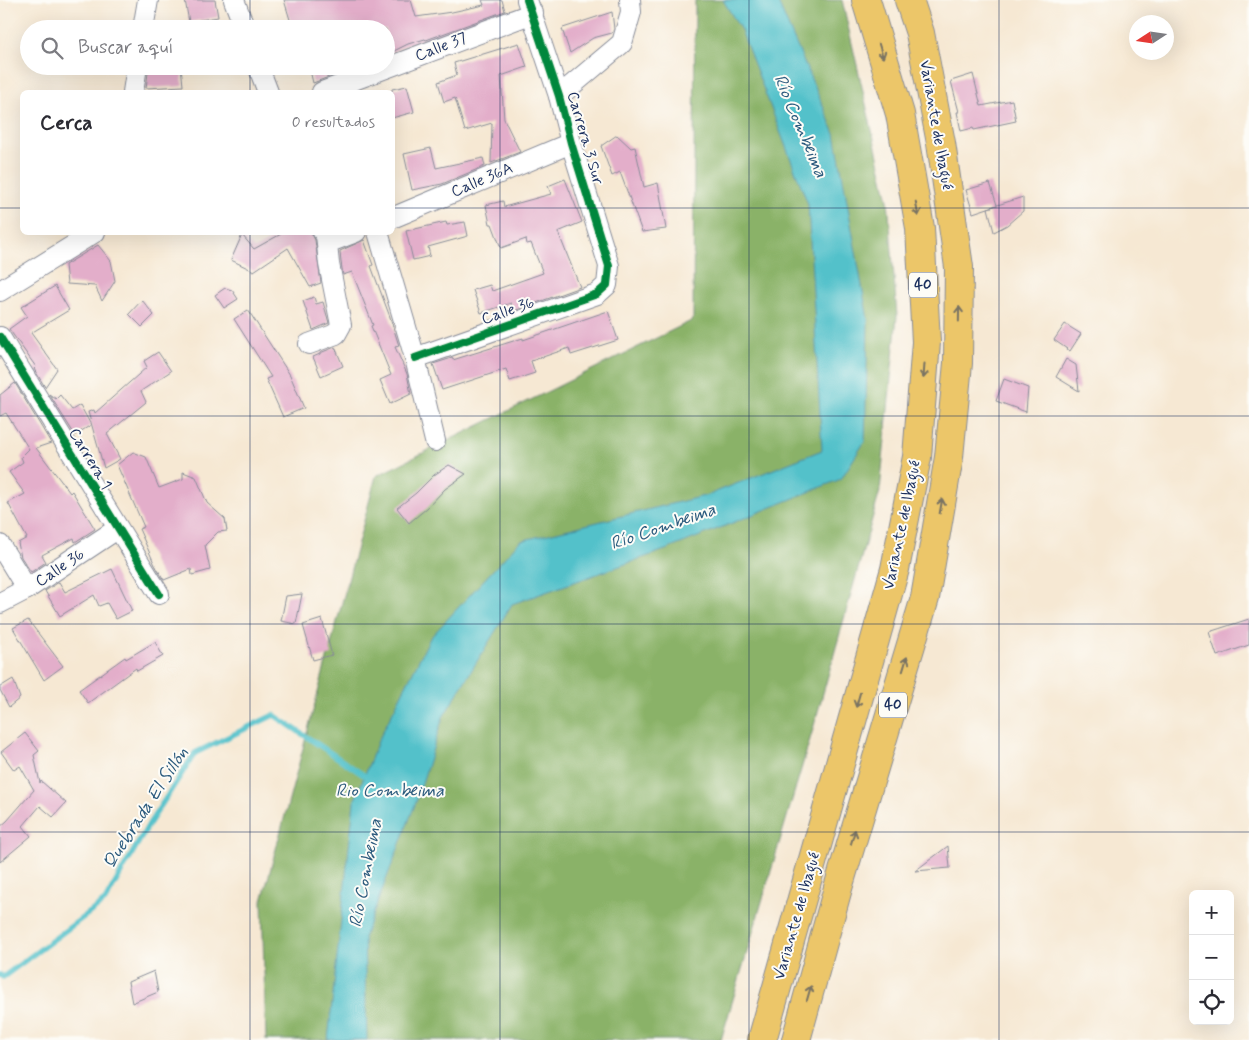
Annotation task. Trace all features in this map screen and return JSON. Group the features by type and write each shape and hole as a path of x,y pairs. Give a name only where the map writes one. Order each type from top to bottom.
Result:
{"highway":[{"name":"Variante de Ibagué","path":"796,1040 838,888 925,598 949,457 958,363 959,267 941,143 920,32 909,0"},
{"name":"Variante de Ibagué","path":"762,1040 895,569 917,457 926,342 920,228 900,114 866,2"}],"street":[{"path":"145,20 148,0"},
{"path":"234,0 242,20"},
{"path":"559,96 622,43 631,12 630,0"},
{"path":"920,32 922,0"},
{"name":"Carrera 3 Sur","path":"530,6 559,96 571,143 609,266 607,285"},
{"name":"Calle 37","path":"395,62 530,6"},
{"path":"133,90 136,75"},
{"path":"261,75 267,90"},
{"name":"Calle 37","path":"327,90 363,75"},
{"name":"Calle 36A","path":"395,217 571,143"},
{"path":"0,291 90,235"},
{"path":"309,344 336,334 341,325 324,235"},
{"path":"326,235 336,240 348,235"},
{"path":"379,235 415,358 435,441"},
{"name":"Calle 36","path":"415,358 597,294 607,285"},
{"name":"Carrera 1","path":"0,337 117,529 159,594"},
{"name":"Calle 36","path":"0,603 28,589 117,529"},
{"path":"0,545 28,589"}],"green space":[{"path":"695,0 842,0 888,200 897,316 880,491 813,729 721,1040 266,1040 262,901 376,476 693,320"}],"water":[{"name":"Rio Combeima","path":"723,0 777,0 835,134 868,320 865,441 841,479 668,549 512,604 443,717 416,802 364,937 367,1040 328,1040 354,802 378,741 430,638 520,541 708,495 822,450 808,204 741,30"}],"building":[{"path":"185,0 215,0 218,17 189,20"},
{"path":"284,0 411,0 416,17 484,5 482,0 502,0 505,11 426,40 408,44 395,50 395,20 290,20"},
{"path":"612,12 614,29 612,33 593,38 570,53 563,28"},
{"path":"519,43 527,67 501,76 504,119 520,152 491,163 492,123 465,131 455,98 444,102 438,82 457,75 454,63"},
{"path":"973,74 981,106 1012,100 1016,121 961,131 957,112 959,112 951,81"},
{"path":"148,75 182,75 183,86 146,88"},
{"path":"311,75 334,75 313,83"},
{"path":"407,86 414,112 395,117 395,90 392,89"},
{"path":"617,135 631,148 635,147 644,187 658,183 666,229 642,232 620,172 612,176 601,146"},
{"path":"431,148 436,168 483,158 485,166 442,184 412,190 404,154"},
{"path":"565,179 582,222 558,232 580,287 514,311 511,303 481,313 473,290 490,285 492,291 543,273 531,243 527,244 526,239 501,248 492,224 490,224 486,205 503,201 504,207 551,194 548,186"},
{"path":"990,183 997,205 973,213 966,190"},
{"path":"1023,197 1023,211 1007,225 994,232 988,208"},
{"path":"446,222 447,225 465,222 468,236 428,247 430,256 413,260 406,231"},
{"path":"242,235 254,249 279,235 312,235 315,240 321,283 310,287 288,248 254,271 231,260"},
{"path":"364,240 373,265 371,266 399,346 395,347 407,374 411,394 390,404 380,380 391,375 371,326 373,325 352,272 343,275 340,251"},
{"path":"98,245 111,261 115,281 102,301 95,286 67,284 65,265"},
{"path":"55,286 69,310 31,333 57,369 45,387 34,369 36,367 9,329 27,316 21,307"},
{"path":"225,288 232,290 238,299 224,308 215,295"},
{"path":"314,297 316,304 323,302 329,323 313,330 303,301"},
{"path":"142,300 154,315 142,327 129,314"},
{"path":"248,310 290,375 304,408 283,417 266,379 271,377 234,319"},
{"path":"608,311 618,340 571,355 569,348 531,361 535,373 510,381 506,369 442,390 433,364 452,358 453,360 523,338 523,340"},
{"path":"1065,324 1081,334 1070,351 1054,340"},
{"path":"335,347 343,366 321,376 313,357"},
{"path":"158,352 171,371 141,391 146,402 107,434 120,459 104,468 88,412 94,410 95,413 147,367 144,361"},
{"path":"1066,359 1076,365 1079,391 1056,377"},
{"path":"1004,379 1028,388 1026,412 996,401"},
{"path":"15,383 51,443 36,448 70,493 72,491 95,529 75,542 74,538 42,555 46,562 31,572 21,557 18,543 27,538 8,503 25,494 9,472 23,462 21,457 29,449 6,413 0,416 0,395"},
{"path":"49,394 56,399 60,395 72,410 80,405 91,425 75,435"},
{"path":"133,452 146,457 159,488 183,479 183,472 196,477 207,503 225,519 227,531 218,532 205,545 210,570 192,575 191,569 164,580 139,529 144,527 117,465"},
{"path":"449,465 466,474 445,489 409,523 397,508 434,475"},
{"path":"112,569 132,611 116,619 107,603 99,606 94,595 60,616 45,591 59,582 65,592"},
{"path":"302,594 296,624 281,621 286,596"},
{"path":"322,619 332,655 313,660 303,625"},
{"path":"1249,619 1249,645 1217,656 1209,632"},
{"path":"28,620 63,666 44,680 13,628"},
{"path":"155,642 163,656 137,671 136,668 88,703 79,690 125,657 126,659"},
{"path":"13,679 20,698 9,707 0,687"},
{"path":"25,733 39,751 34,755 40,783 41,781 66,803 53,817 40,806 23,826 31,836 0,862 0,827 34,790 20,766 14,770 1,752"},
{"path":"948,846 950,868 915,871"},
{"path":"154,971 158,992 132,1003 128,982"}],"waterway":[{"name":"Quebrada El Sillón","path":"0,975 3,977 105,901 149,824 195,753 274,715 371,780"}],"cycle path":[{"path":"415,358 597,294 607,285 609,266 571,143 559,96 527,0"},
{"path":"0,337 159,594"}],"water label":[{"name":"Río Combeima","path":"800,126"},
{"name":"Río Combeima","path":"663,527"},
{"name":"Río Combeima","path":"366,873"}]}
